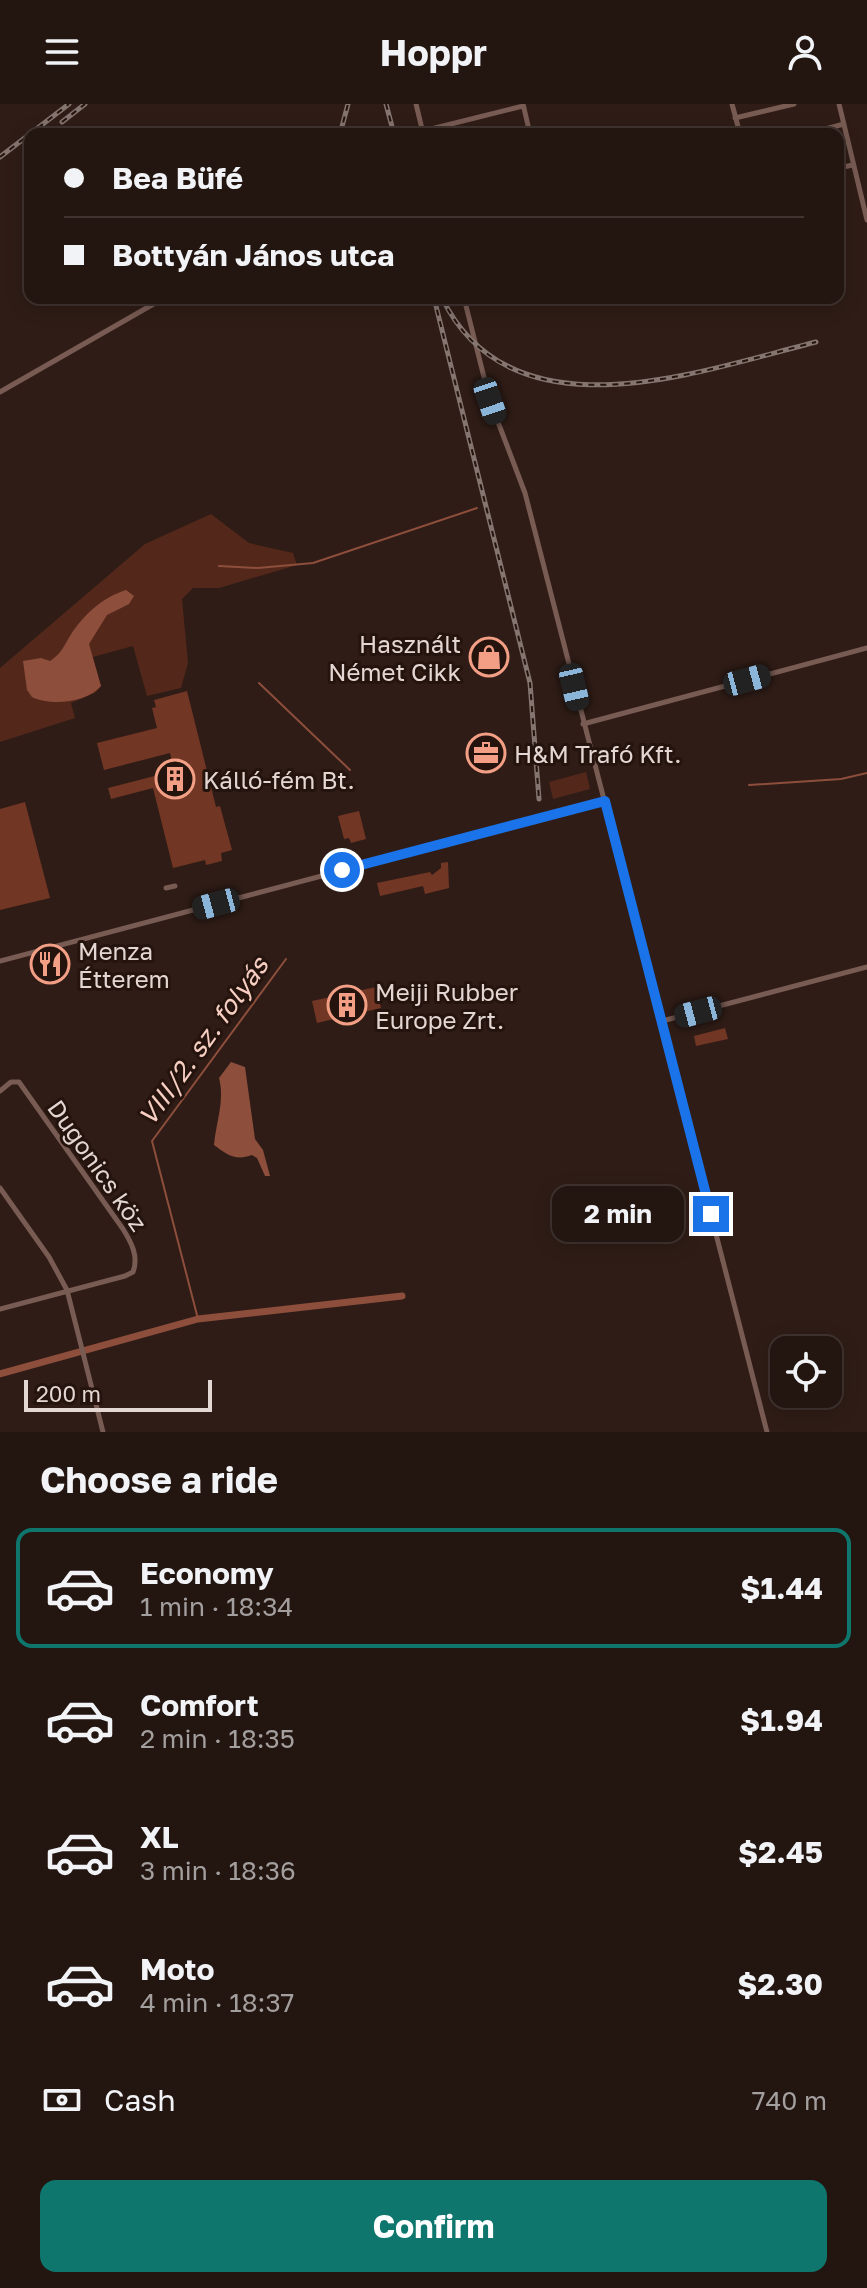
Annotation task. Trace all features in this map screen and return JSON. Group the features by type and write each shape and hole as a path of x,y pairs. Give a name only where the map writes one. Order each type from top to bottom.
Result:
{"street":[{"path":"416,104 422,128"},
{"path":"732,104 738,128"},
{"path":"735,118 794,104"},
{"path":"839,104 867,220"},
{"path":"438,128 523,105 529,128"},
{"path":"829,128 844,124"},
{"path":"844,167 853,165"},
{"path":"0,392 154,304"},
{"path":"466,304 490,401 525,493 767,1432"},
{"path":"583,724 867,648"},
{"path":"0,961 605,801"},
{"path":"166,888 175,886"},
{"path":"662,1021 867,967"},
{"name":"Dugonics köz","path":"0,1091 11,1082 19,1082 131,1242 136,1264 130,1274 67,1290"},
{"path":"0,1188 49,1257 67,1290 103,1432"},
{"path":"0,1201 6,1196"},
{"path":"0,1309 67,1290"}],"shaded area":[{"path":"211,514 249,543 293,553 297,565 219,588 193,588 182,599 188,663 181,688 147,696 133,646 93,657 101,686 95,693 71,703 75,718 0,742 0,668 145,544"},
{"path":"126,590 134,596 129,604 107,615 89,644 101,686 87,696 68,701 32,697 27,690 23,661 41,658 50,661 87,614 109,597"},
{"path":"586,772 590,789 553,799 549,782"},
{"path":"231,1062 245,1067 255,1139 263,1150 270,1176 265,1176 257,1158 252,1155 232,1156 214,1145 221,1103 219,1078"}],"building":[{"name":"Kálló-fém Bt.","path":"187,691 216,807 220,806 232,850 221,853 222,861 206,865 205,860 173,868 153,788 111,799 108,788 174,771 170,753 104,770 97,743 157,728 152,708 156,707 154,700"},
{"path":"25,802 50,898 0,910 0,809"},
{"path":"359,811 366,839 351,843 349,838 344,839 338,816"},
{"path":"448,862 449,888 425,894 423,886 380,896 377,883 430,872 432,875 441,868 441,863"},
{"name":"Meiji Rubber Europe Zrt.","path":"376,987 381,1008 317,1023 312,1001"},
{"path":"725,1028 728,1039 696,1046 694,1036"}],"waterway":[{"path":"219,566 258,568 313,563 477,508"},
{"path":"259,683 350,770"},
{"name":"VIII/2. sz. folyás","path":"749,785 841,779 867,773"},
{"name":"VIII/2. sz. folyás","path":"198,1319 152,1141 286,959"},
{"name":"VIII/2. sz. folyás","path":"0,1374 198,1319 402,1296"}],"railway":[{"path":"38,128 69,104"},
{"path":"62,122 85,104"},
{"path":"342,128 348,104"},
{"path":"386,104 392,128"},
{"path":"0,157 24,139"},
{"path":"435,304 530,683 539,799"},
{"path":"446,304 473,342 514,369 561,382 612,384 665,379 816,342"}],"place":[{"name":"Használt Német Cikk","path":"489,657"},
{"name":"H&M Trafó Kft.","path":"486,753"},
{"name":"Kálló-fém Bt.","path":"175,779"},
{"name":"Menza Étterem","path":"50,964"},
{"name":"Meiji Rubber Europe Zrt.","path":"347,1005"}],"route":[{"path":"342,870 605,801 711,1214"}]}
